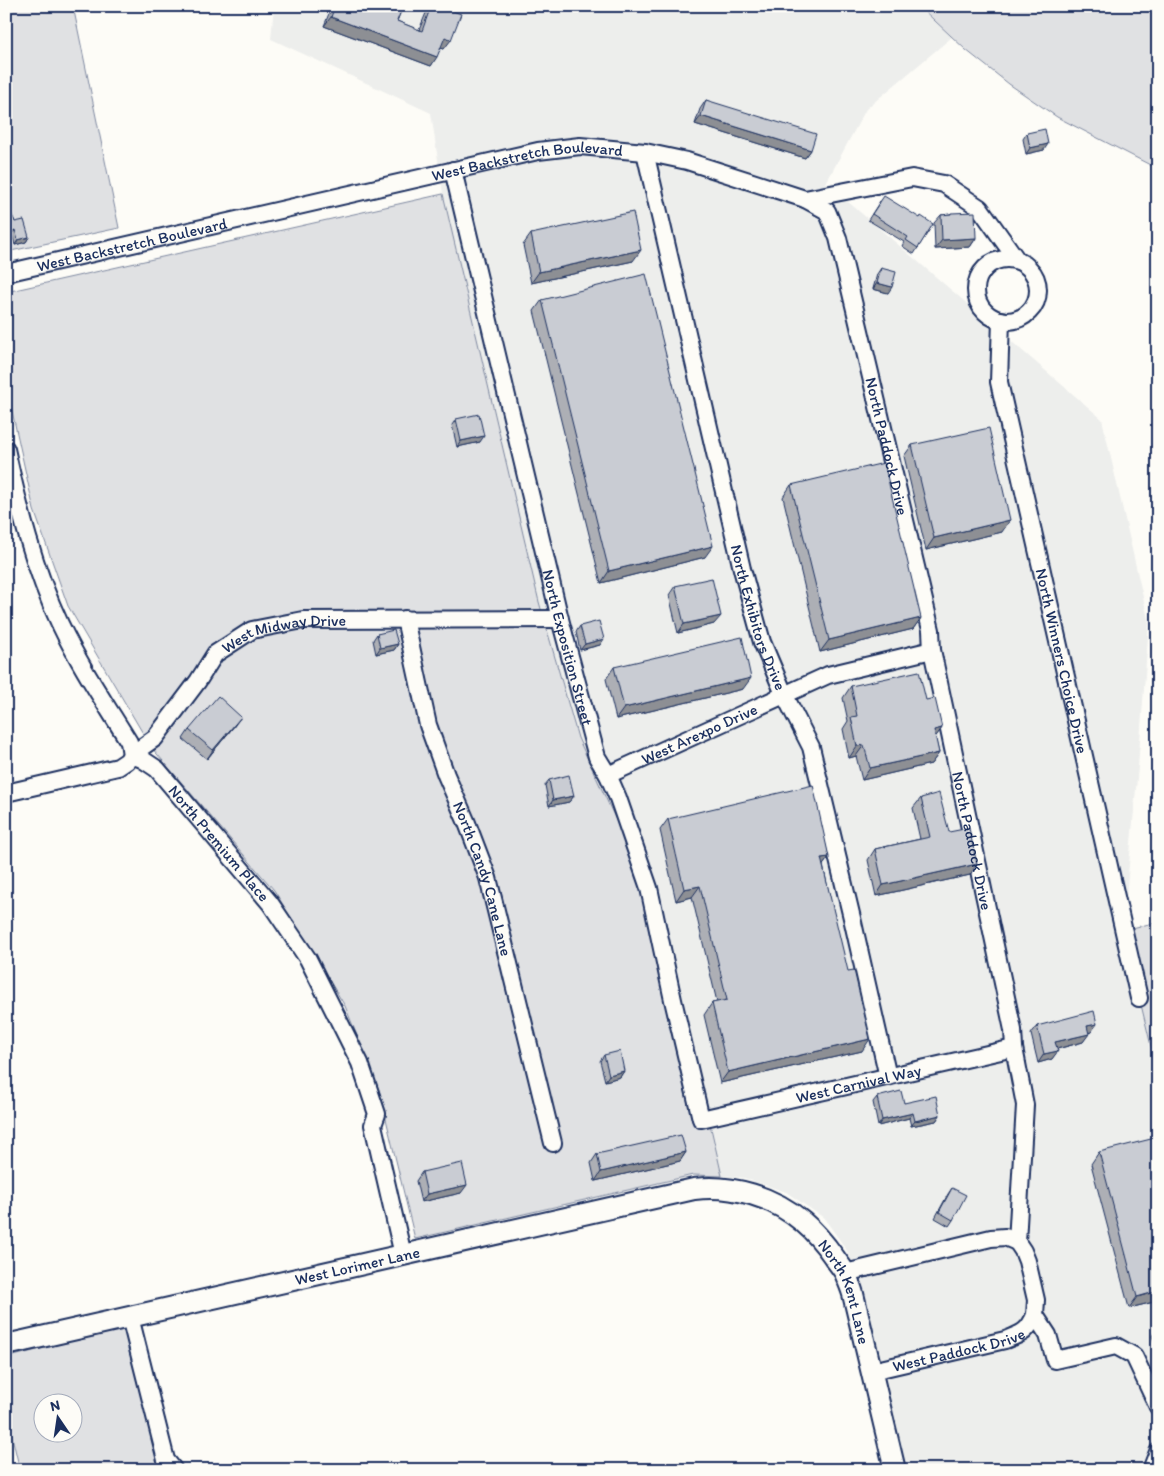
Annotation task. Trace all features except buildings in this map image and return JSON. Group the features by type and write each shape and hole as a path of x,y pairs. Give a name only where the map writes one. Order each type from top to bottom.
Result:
{"street":[{"name":"West Backstretch Boulevard","path":"6,273 538,151 580,146 645,152 687,161 805,199 912,178 944,184 980,208 1017,260"},
{"name":"North Exhibitors Drive","path":"645,152 742,569 762,642 784,694 811,747 888,1077"},
{"name":"North Exposition Street","path":"453,170 560,619 596,757 608,775 618,798 649,888 701,1118"},
{"name":"North Paddock Drive","path":"805,199 827,211 838,238 931,630 932,650 1013,1030 1014,1048 1025,1105 1017,1242 1023,1250 1027,1261 1036,1300 1035,1315 1048,1335 1054,1360 1116,1346 1134,1356 1158,1407"},
{"path":"1006,258 1017,260 1033,272 1038,292 1036,302 1030,311 1022,317 1002,320 992,317 978,302 977,282 981,273 988,265 997,260 1006,258"},
{"name":"North Winners Choice Drive","path":"1002,320 999,382 1139,998"},
{"path":"6,449 20,513 60,623 84,672 130,742 131,755"},
{"name":"West Midway Drive","path":"6,793 118,767 155,738 198,681 215,654 252,630 303,620 560,619"},
{"name":"North Candy Cane Lane","path":"405,620 428,725 488,878 553,1143"},
{"name":"West Arexpo Drive","path":"608,775 828,675 932,650"},
{"name":"North Premium Place","path":"131,755 157,769 270,903 308,959 360,1063 377,1114 373,1125 403,1255"},
{"name":"West Carnival Way","path":"701,1118 1014,1048"},
{"name":"West Lorimer Lane","path":"6,1345 709,1187"},
{"name":"North Kent Lane","path":"709,1187 754,1195 782,1207 804,1222 823,1242 845,1273 854,1294 895,1470"},
{"path":"845,1273 991,1238 1005,1237 1017,1242"},
{"name":"West Paddock Drive","path":"872,1371 1005,1340 1022,1334 1031,1326 1035,1315"},
{"path":"130,1317 166,1460 174,1470"},
{"path":"1151,1470 1158,1452"}],"shaded area":[{"path":"6,6 73,6 119,228 6,252"},
{"path":"274,6 918,6 952,37 866,109 826,183 1102,419 1149,623 1123,930 1158,1075 1158,1470 905,1470 863,1288 846,1249 824,1218 786,1192 744,1178 722,1176 664,924 578,738 539,602 443,194 431,113 271,39"},
{"path":"919,6 1158,6 1158,169 1057,117 1009,84 966,50"},
{"path":"443,194 539,602 578,738 664,924 722,1176 693,1175 415,1239 379,1090 345,1006 274,890 151,747 68,606 34,510 6,384 6,292"},
{"path":"1158,922 1158,1075 1123,930"},
{"path":"126,1327 163,1470 20,1470 6,1412 6,1358"}]}
